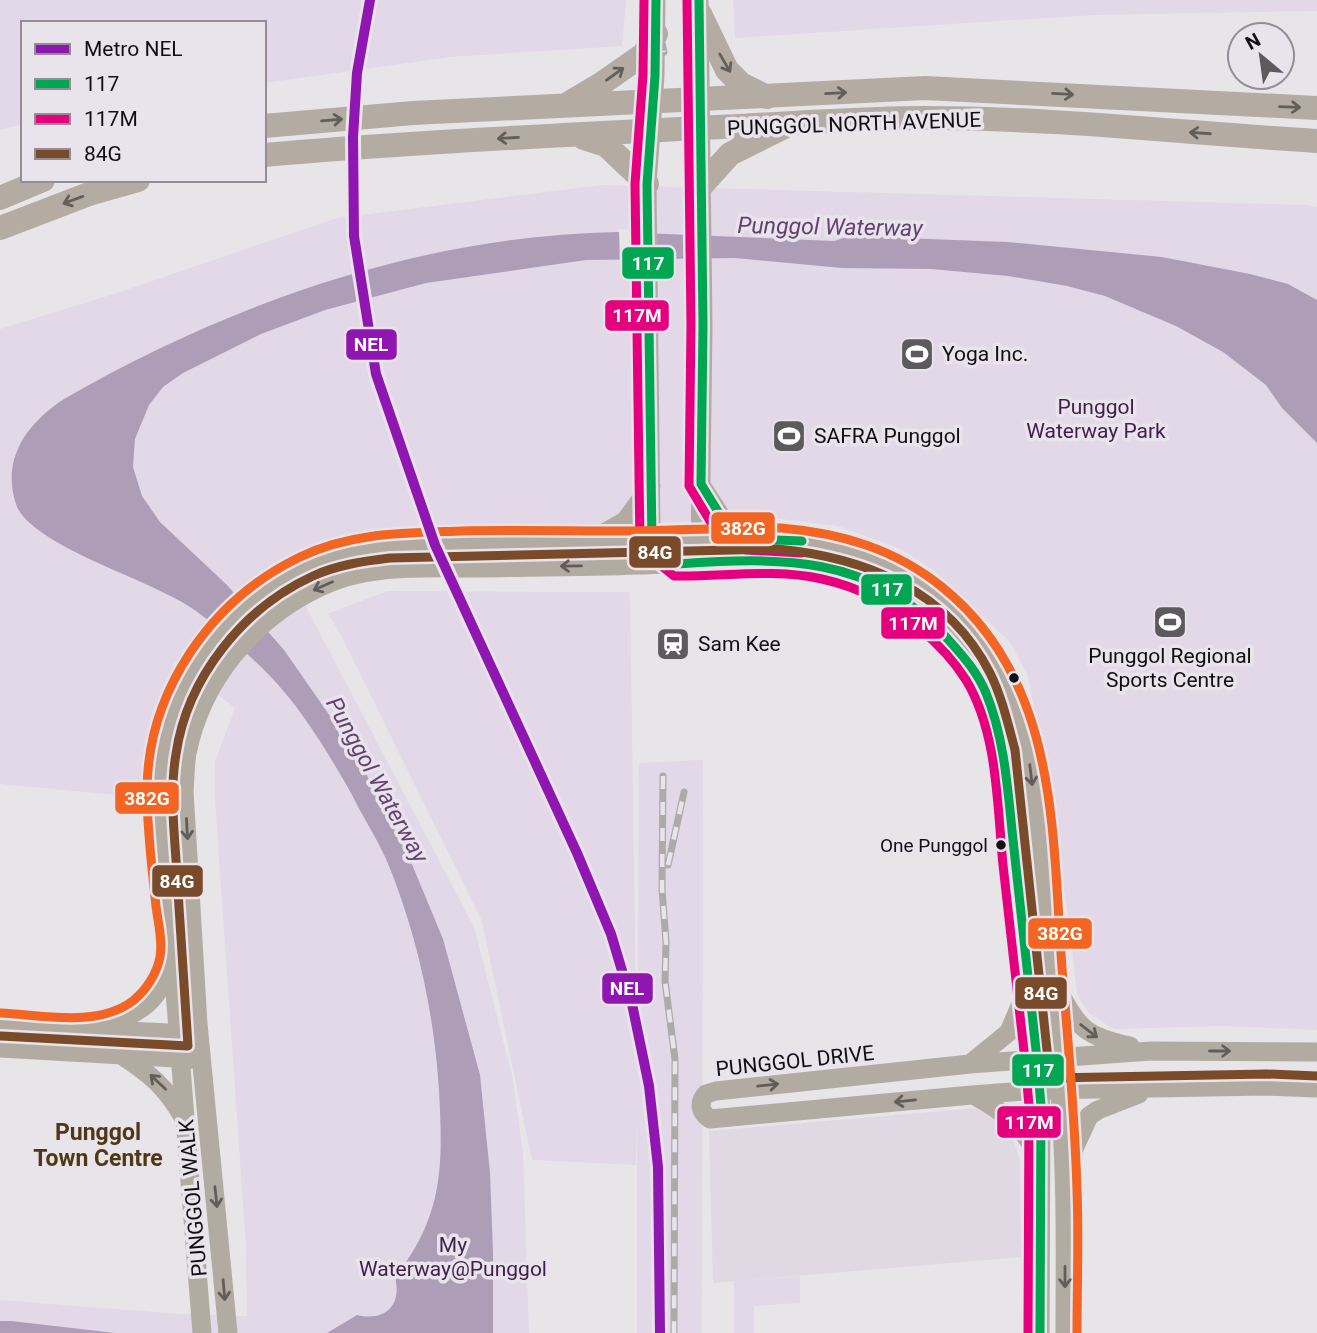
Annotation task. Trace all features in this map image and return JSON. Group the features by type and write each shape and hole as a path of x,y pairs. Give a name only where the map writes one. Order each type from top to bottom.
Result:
{"main road":[{"path":"700,7 727,70 741,84 767,97"},
{"path":"565,105 644,54 656,34"},
{"name":"PUNGGOL NORTH AVENUE","path":"266,126 413,113 925,88 1317,108"},
{"name":"PUNGGOL NORTH AVENUE","path":"266,155 394,143 797,121 926,118 1046,122 1317,141"},
{"path":"703,184 730,154 797,121"},
{"path":"577,135 606,145 647,184"},
{"path":"0,198 38,182"},
{"path":"0,228 89,194 131,182"}],"street":[{"path":"656,0 647,184 652,543 677,564"},
{"path":"700,7 703,184 700,563"},
{"path":"701,484 722,518 752,539"},
{"path":"587,542 625,521 651,486"},
{"path":"190,1034 173,953 161,836 159,789 163,754 173,712 187,678 205,651 248,604 286,578 321,561 342,554 394,545 652,543 752,539 798,540 842,548 877,560 918,584 966,623 987,649 1005,681 1027,748 1042,869 1057,1058 1064,1169 1065,1333"},
{"path":"190,1034 184,791 186,761 196,719 209,691 244,641 267,619 319,587 342,578 389,570 773,560 833,568 886,588 917,608 942,630 977,676 992,710 1003,752 1037,1059 1040,1333"},
{"path":"90,1030 133,1015 148,1004 167,976 173,953"},
{"path":"1051,977 1080,1025 1089,1034 1100,1040 1152,1051"},
{"path":"971,1064 1009,1032 1028,988"},
{"path":"0,1025 190,1034"},
{"name":"PUNGGOL WALK","path":"190,1034 181,1058 202,1333"},
{"name":"PUNGGOL WALK","path":"190,1034 201,1059 228,1333"},
{"path":"0,1048 201,1059"},
{"name":"PUNGGOL DRIVE","path":"1317,1052 1152,1051 971,1064 716,1091 706,1094 701,1105 702,1111 709,1119 1039,1090 1267,1086 1317,1088"},
{"path":"120,1054 144,1070 170,1094 185,1121"},
{"path":"1064,1169 1089,1116 1150,1090"},
{"path":"972,1094 1010,1119 1030,1139 1040,1161"}],"shaded area":[{"path":"617,232 834,241 850,236 1007,242 1162,257 1288,284 1317,300 1317,443 1282,408 1266,385 1223,352 1176,326 1105,296 1067,286 1008,276 931,269 842,268 735,258 586,260 426,283 325,310 261,334 183,373 163,387 149,405 135,439 133,467 142,496 160,522 227,585 284,650 355,752 411,862 443,939 480,1075 490,1173 493,1333 327,1333 357,1315 376,1316 390,1309 396,1296 395,1277 423,1232 437,1188 441,1142 437,1061 422,974 398,889 383,852 342,777 313,730 279,686 241,648 196,611 177,599 72,550 48,537 29,522 17,507 12,474 14,459 28,432 38,420 64,399 128,364 261,305 330,281 401,261 472,246 544,236"},
{"path":"977,1108 1009,1129 1020,1160 1021,1257 713,1283 709,1131"},
{"path":"0,1321 11,1321 115,1333 0,1333"}],"green space":[{"path":"0,0 626,0 622,46 451,57 266,83 266,21 21,21 21,125 0,130"},
{"path":"733,0 1317,0 1317,11 1093,15 735,38"},
{"name":"Punggol Waterway Park","path":"602,185 1317,207 1317,1030 1223,1026 1114,1029 1089,1013 1077,995 1069,921 1028,676 1010,642 936,572 901,549 838,526 773,518 344,536 284,565 474,927 512,1075 523,1152 529,1333 0,1333 0,1300 180,1314 247,1316 246,1247 215,800 215,762 235,708 175,661 157,706 138,797 0,784 0,329 114,294 337,218"},
{"path":"387,591 630,592 637,1074 639,763 703,760 702,1333 637,1333 637,1101 636,1165 532,1160 482,921 341,635 328,614"},
{"path":"800,1276 800,1303 754,1306 754,1333 734,1333 734,1281"}],"pier":[{"path":"619,229 656,231 657,263 620,263"}],"railway":[{"path":"652,0 664,52"},
{"path":"663,776 662,889 666,942 665,981 675,1059 674,1333"},
{"path":"668,865 684,792"}],"metro line":[{"name":"NEL","path":"370,0 357,73 353,137 354,236 376,374 435,545 577,853 611,934 632,1004 649,1086 658,1167 660,1333"}],"transit line":[{"name":"117M","path":"644,0 643,75 635,184 640,547 674,576 785,574 822,579 861,592 886,604 933,640 951,659 977,701 994,770 1029,1106 1028,1333"},
{"name":"117","path":"656,0 655,76 647,184 652,543 677,564 787,562 822,567 855,576 887,590 917,610 958,650 982,685 993,712 1005,770 1037,1059 1041,1106 1040,1333"},
{"name":"117M","path":"687,0 691,325 689,486 713,526 746,550 802,553"},
{"name":"117","path":"699,0 703,325 701,484 722,518 752,539 802,541"},
{"name":"382G","path":"1,1013 70,1018 104,1014 120,1009 134,1000 151,980 159,963 161,944 150,849 147,792 150,755 158,719 172,685 190,653 212,624 268,575 300,557 359,538 441,532 781,528 846,539 905,562 942,587 980,625 1009,667 1029,713 1042,762 1055,864 1076,1162 1077,1333"},
{"name":"84G","path":"1,1036 188,1046 173,815 176,754 182,726 192,699 222,649 242,626 287,590 332,569 390,558 777,549 841,560 900,583 927,599 951,620 972,644 990,673 1015,750 1050,1078 1267,1074 1317,1076"}],"place":[{"name":"Yoga Inc.","path":"917,354"},
{"name":"SAFRA Punggol","path":"789,436"},
{"name":"Punggol Regional Sports Centre","path":"1170,622"},
{"name":"Sam Kee","path":"673,644"},
{"name":"One Punggol","path":"1001,845"}],"district":[{"name":"Punggol Town Centre","path":"98,1145"}],"water label":[{"name":"Punggol Waterway","path":"830,227"},
{"name":"Punggol Waterway","path":"377,780"}],"park label":[{"name":"My Waterway@Punggol","path":"453,1257"}]}
